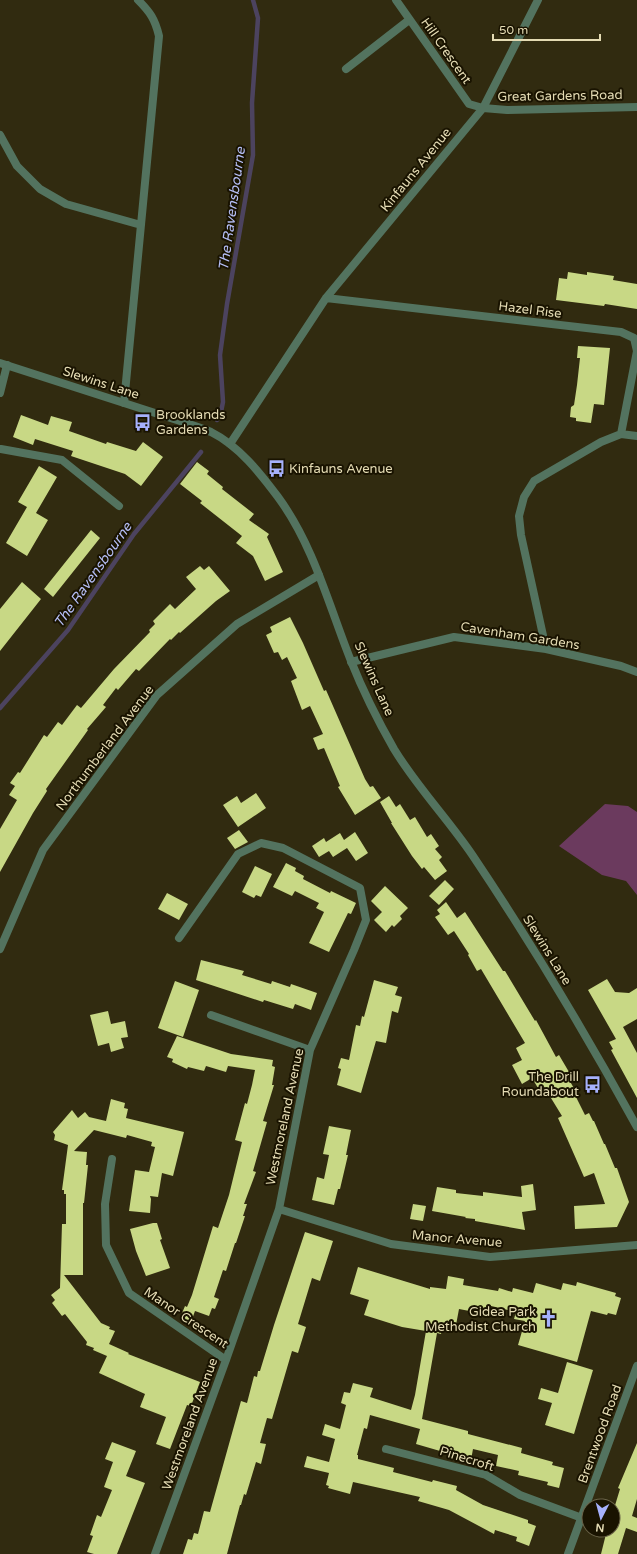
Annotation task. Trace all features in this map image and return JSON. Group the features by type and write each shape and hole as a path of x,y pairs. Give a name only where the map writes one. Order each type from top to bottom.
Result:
{"street":[{"path":"124,403 159,36 156,24 150,12 138,0"},
{"name":"Hill Crescent","path":"396,0 469,104 483,108"},
{"name":"Kinfauns Avenue","path":"230,444 326,298 483,108 538,0"},
{"path":"346,69 409,20"},
{"name":"Great Gardens Road","path":"483,108 507,110 637,107"},
{"path":"0,135 17,166 40,189 66,204 141,225"},
{"name":"Hazel Rise","path":"326,298 621,332 634,338 637,351 622,434"},
{"path":"0,393 3,364"},
{"name":"Slewins Lane","path":"3,364 200,428 212,433 230,444 255,468 280,499 299,531 319,575 352,662 371,706 394,749 409,772 471,853 505,905 599,1058 637,1127"},
{"path":"546,649 521,535 519,516 524,497 534,481 601,442 622,434 637,436"},
{"path":"0,448 62,460 119,506"},
{"name":"Northumberland Avenue","path":"0,949 43,850 157,695 237,624 319,575"},
{"name":"Cavenham Gardens","path":"352,662 454,636 546,649 621,666 637,672"},
{"name":"Westmoreland Avenue","path":"155,1554 279,1209 310,1050 366,920 360,888 283,848 261,843 238,854 179,938"},
{"path":"211,1015 310,1050"},
{"name":"Manor Crescent","path":"112,1158 105,1204 106,1245 129,1293 226,1360"},
{"name":"Manor Avenue","path":"279,1209 391,1244 490,1257 637,1245"},
{"name":"Brentwood Road","path":"589,1498 637,1366"},
{"name":"Pinecroft","path":"386,1449 486,1475 520,1495 581,1518"},
{"name":"Brentwood Road","path":"568,1554 581,1521"}],"shaded area":[{"path":"605,804 628,806 637,812 637,895 626,881 602,875 559,846"}],"building":[{"path":"568,272 587,275 587,272 614,276 613,280 637,284 637,309 605,304 604,306 556,300 559,278 567,279"},
{"path":"578,346 610,348 604,405 594,404 591,423 576,421 576,418 570,417 571,407 574,405 577,385 580,358 577,358"},
{"path":"21,415 48,425 51,416 72,422 69,431 106,444 107,442 136,451 143,442 163,457 141,486 125,474 71,456 73,451 35,439 33,445 13,437"},
{"path":"197,462 209,471 207,474 223,487 222,489 254,514 249,520 269,534 267,537 283,572 265,581 253,556 236,543 242,536 200,503 202,501 180,484"},
{"path":"39,466 57,477 36,513 48,520 27,556 6,543 27,507 18,502"},
{"path":"91,530 100,538 53,597 44,589"},
{"path":"200,566 204,570 209,566 230,591 216,601 180,633 179,632 171,640 170,639 139,671 136,669 118,690 116,688 103,705 106,707 87,729 88,730 46,789 47,791 0,872 0,829 17,800 9,795 15,786 10,783 18,772 20,773 44,735 47,737 58,722 62,725 77,705 81,708 114,669 150,632 149,630 155,624 153,621 170,604 175,609 196,589 186,577"},
{"path":"22,582 41,599 0,651 0,609"},
{"path":"290,617 324,691 326,690 365,779 370,787 373,786 381,798 355,815 338,787 340,786 324,748 318,750 313,738 323,734 310,706 302,710 291,681 297,678 287,657 282,660 278,652 274,653 266,635 272,632 270,627"},
{"path":"256,793 266,808 238,827 223,805 237,796 241,803"},
{"path":"389,796 396,807 400,804 410,820 415,817 427,837 431,834 439,846 435,849 442,857 439,860 447,871 435,880 424,867 422,869 391,823 380,802"},
{"path":"239,830 248,842 235,849 227,838"},
{"path":"355,832 368,853 356,861 347,848 333,857 329,851 319,857 312,846 324,838 326,842 340,833 344,840"},
{"path":"286,863 296,868 295,871 304,876 303,879 330,893 331,891 356,903 351,914 348,913 329,952 309,943 324,912 316,908 319,903 295,891 292,896 273,887"},
{"path":"255,866 272,874 261,897 256,895 254,898 242,892"},
{"path":"445,880 454,889 439,905 429,896"},
{"path":"385,886 408,908 400,916 402,919 394,927 392,925 386,932 374,920 382,912 371,901"},
{"path":"167,893 188,904 179,920 158,909"},
{"path":"446,902 457,918 465,912 503,971 505,971 535,1021 536,1020 556,1057 559,1055 569,1072 566,1074 577,1094 575,1095 585,1115 589,1113 594,1121 615,1168 617,1168 629,1202 617,1227 575,1229 574,1206 605,1204 594,1173 584,1177 558,1118 562,1116 543,1085 538,1088 532,1078 522,1084 512,1065 522,1060 516,1048 525,1043 481,969 477,971 468,955 469,954 454,931 448,935 435,917 440,914 437,910"},
{"path":"201,960 244,971 242,975 271,984 272,981 290,987 291,984 317,993 311,1010 295,1004 293,1009 264,1000 263,1002 196,980"},
{"path":"607,979 615,992 629,993 637,988 637,1019 623,1027 637,1053 637,1098 611,1050 613,1049 609,1042 616,1039 588,990"},
{"path":"374,980 398,987 395,995 402,997 398,1013 392,1011 386,1043 376,1041 361,1093 337,1085 341,1069 338,1068 341,1058 349,1060 356,1025 360,1026 362,1016 364,1017"},
{"path":"175,981 199,990 183,1037 158,1028"},
{"path":"108,1011 111,1024 125,1021 128,1037 121,1038 124,1048 111,1052 109,1043 98,1046 90,1015"},
{"path":"177,1036 231,1054 273,1060 272,1066 275,1067 272,1085 274,1085 263,1121 267,1122 253,1171 256,1172 244,1204 247,1204 243,1216 245,1216 236,1243 226,1271 223,1270 214,1297 219,1299 215,1309 212,1308 209,1316 195,1311 191,1322 180,1318 192,1295 213,1226 218,1228 229,1195 242,1142 235,1140 245,1103 247,1104 255,1070 228,1066 226,1072 206,1066 204,1071 188,1067 187,1069 172,1062 173,1059 167,1057"},
{"path":"111,1099 125,1103 124,1108 128,1109 126,1118 184,1132 173,1176 162,1173 158,1197 150,1196 150,1213 129,1211 135,1170 149,1172 155,1147 151,1146 152,1142 127,1135 126,1138 94,1130 74,1151 87,1152 86,1165 88,1165 83,1203 83,1275 64,1275 101,1323 110,1327 109,1329 115,1331 109,1344 129,1353 128,1354 200,1382 191,1406 187,1405 170,1449 156,1444 166,1417 140,1407 145,1394 99,1373 107,1356 86,1345 87,1342 65,1314 62,1316 52,1303 55,1300 51,1295 60,1288 62,1224 66,1224 66,1194 64,1194 64,1190 62,1190 68,1145 54,1140 55,1135 53,1132 72,1110 78,1118 85,1112 89,1117 106,1121"},
{"path":"329,1126 351,1130 346,1155 348,1155 340,1189 338,1189 334,1205 312,1200 317,1177 324,1179 329,1155 323,1154"},
{"path":"533,1184 536,1210 522,1212 525,1230 432,1211 437,1187 456,1190 456,1193 483,1196 483,1192 522,1197 521,1186"},
{"path":"413,1204 426,1206 423,1221 410,1219"},
{"path":"157,1223 162,1239 160,1240 170,1268 146,1276 136,1251 130,1229"},
{"path":"305,1232 333,1241 320,1281 312,1278 298,1324 306,1327 298,1353 292,1351 272,1419 267,1418 260,1443 266,1444 261,1464 256,1462 246,1495 244,1494 240,1505 227,1554 183,1554 188,1539 192,1540 194,1533 198,1534 204,1511 210,1512 241,1401 247,1403 254,1376 257,1377 258,1371 260,1371"},
{"path":"358,1267 430,1289 430,1287 446,1289 448,1276 464,1279 463,1285 498,1291 499,1288 512,1292 513,1288 533,1293 536,1283 561,1290 563,1283 576,1286 577,1282 616,1293 615,1296 621,1298 616,1315 608,1313 607,1315 591,1311 577,1362 518,1345 525,1321 514,1319 516,1312 487,1305 485,1314 459,1309 456,1325 443,1323 441,1334 437,1333 422,1419 468,1431 468,1434 522,1448 521,1453 553,1462 552,1465 564,1468 559,1488 547,1485 548,1482 518,1475 519,1471 496,1466 498,1455 473,1449 471,1460 416,1444 420,1429 370,1415 367,1429 364,1428 357,1455 358,1459 394,1468 393,1472 432,1482 433,1480 457,1486 456,1490 483,1505 528,1520 528,1523 536,1526 529,1546 516,1541 517,1537 495,1530 494,1534 449,1510 418,1501 420,1497 353,1482 350,1494 328,1488 329,1486 326,1485 329,1473 304,1467 307,1456 329,1462 335,1439 322,1435 325,1424 340,1429 346,1405 341,1403 344,1392 350,1393 353,1383 373,1388 370,1397 411,1410 426,1331 402,1327 364,1315 369,1300 350,1294"},
{"path":"567,1362 593,1370 574,1434 545,1425 552,1403 538,1399 541,1388 558,1393"},
{"path":"112,1442 136,1451 126,1476 145,1483 117,1554 94,1554 87,1552 93,1536 90,1535 97,1515 101,1517 112,1490 104,1487 113,1462 105,1459"},
{"path":"637,1443 637,1499 632,1516 637,1518 637,1532 626,1528 618,1554 601,1554 605,1538 621,1538 621,1498 617,1498 620,1489 618,1488"}],"waterway":[{"name":"The Ravensbourne","path":"217,420 221,412 223,402 220,355 227,304 253,155 252,103 258,18 253,0"},
{"name":"The Ravensbourne","path":"0,708 68,630 134,534 201,452"}],"place":[{"name":"Brooklands Gardens","path":"143,422"},
{"name":"Kinfauns Avenue","path":"276,469"},
{"name":"The Drill Roundabout","path":"592,1084"},
{"name":"Gidea Park Methodist Church","path":"549,1319"}]}
